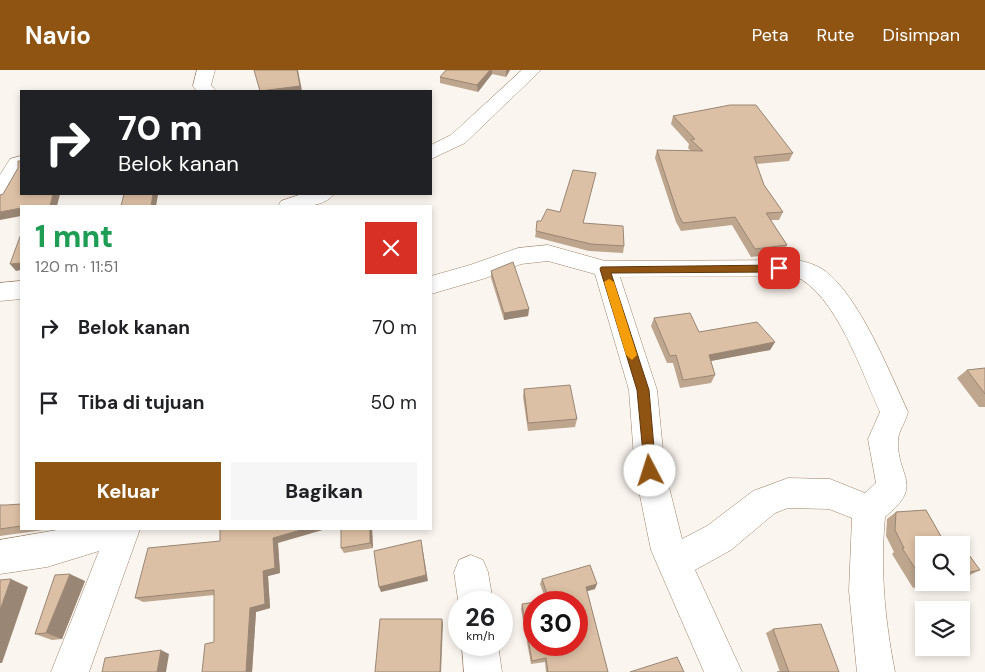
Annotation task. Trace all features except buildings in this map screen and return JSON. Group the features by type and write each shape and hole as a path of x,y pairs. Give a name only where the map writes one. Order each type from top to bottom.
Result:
{"street":[{"path":"206,70 202,86 206,90"},
{"path":"432,152 458,139 532,70"},
{"path":"0,194 17,163 20,162"},
{"path":"294,202 319,195"},
{"path":"432,286 477,272 518,256 548,253 605,269 797,268 812,274 821,281 840,308 868,357 894,412 892,420 884,431 883,444 893,481 886,497 868,510 865,540 870,641 876,672"},
{"path":"605,269 643,390 650,471 671,557 723,672"},
{"path":"671,557 692,554 719,538 764,502 788,493 830,494 868,510"},
{"path":"0,557 47,550 115,530"},
{"path":"70,672 124,530"},
{"path":"481,656 483,672"}],"slow traffic":[{"path":"609,282 632,355"}],"route":[{"path":"650,471 643,390 605,269 779,268"}]}
